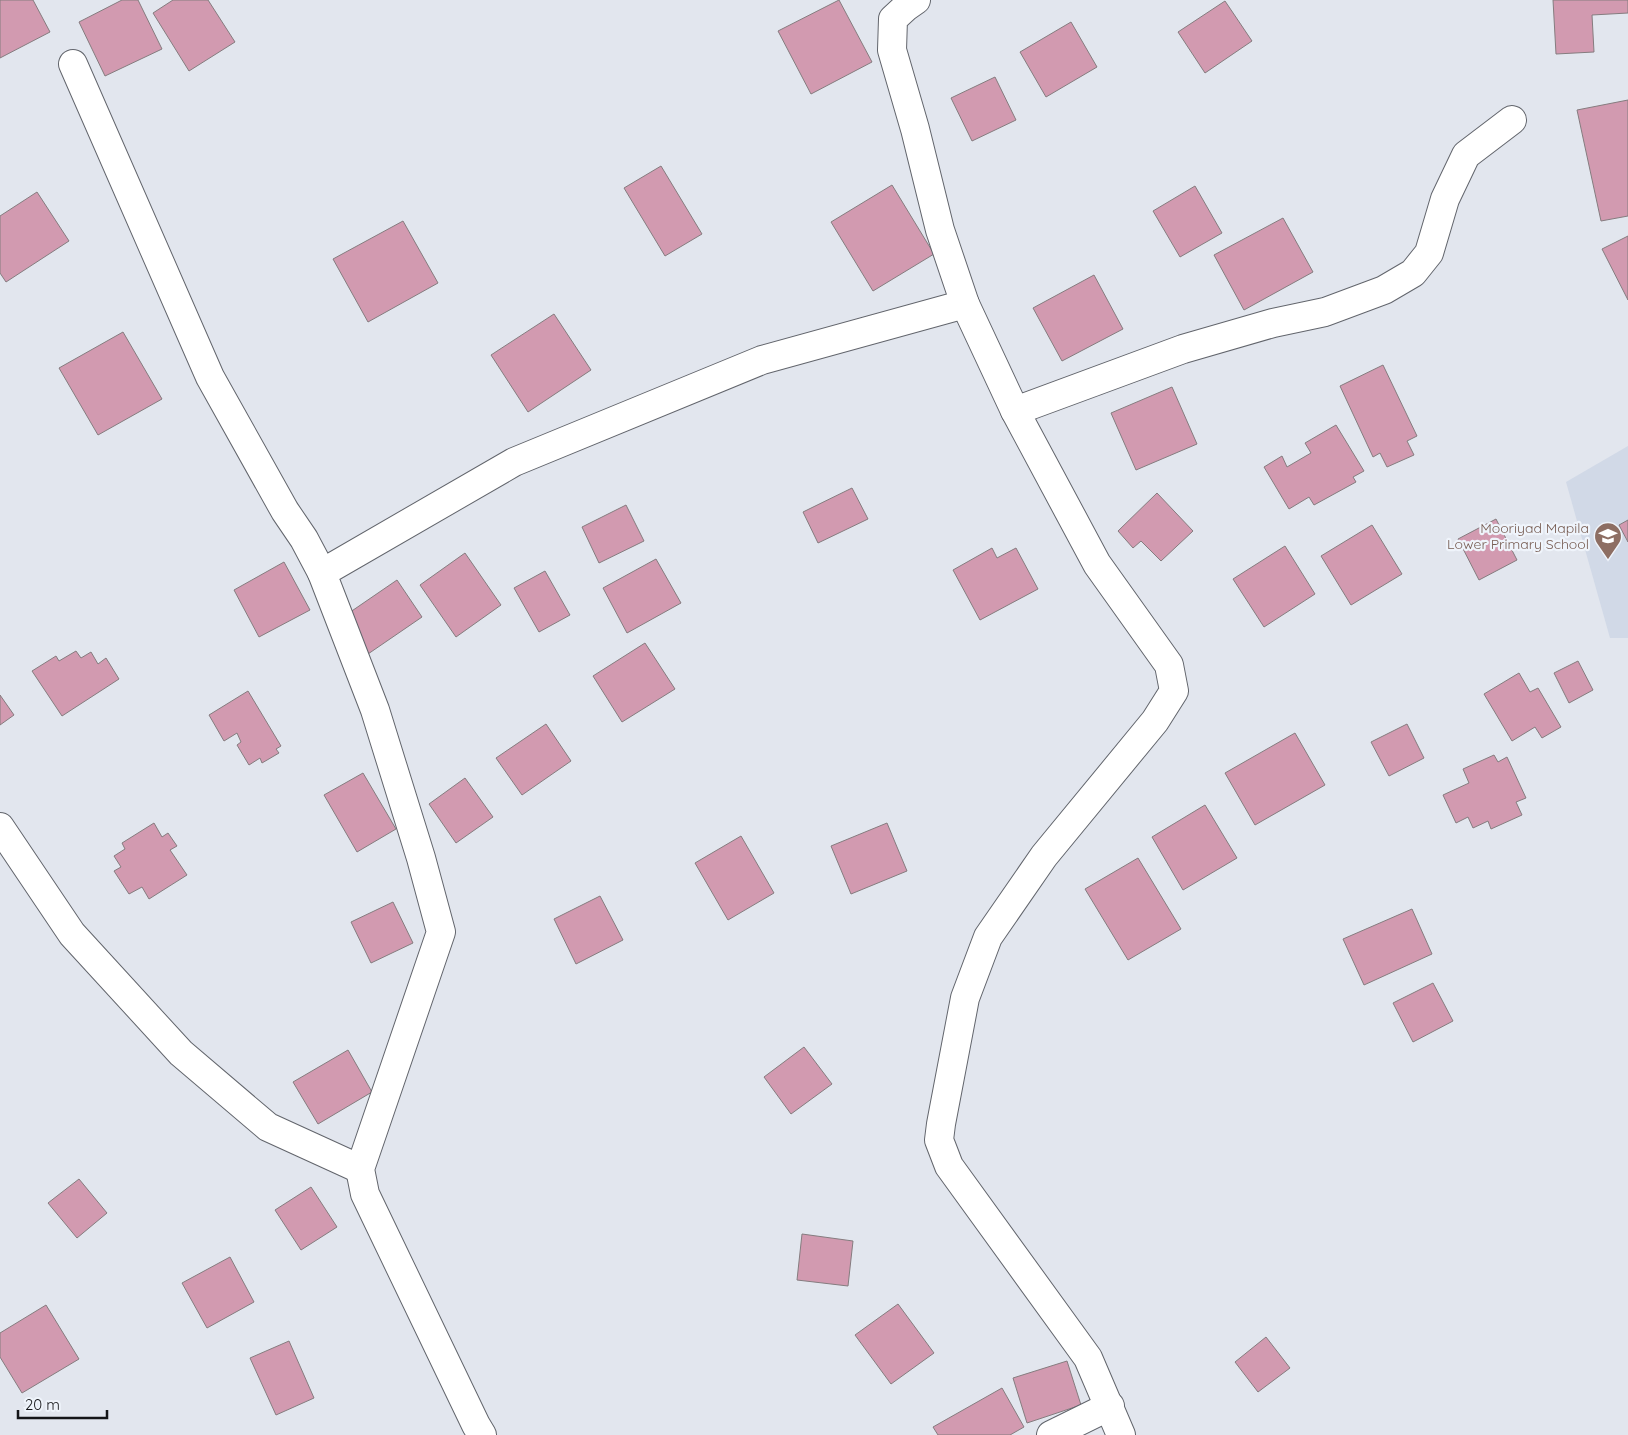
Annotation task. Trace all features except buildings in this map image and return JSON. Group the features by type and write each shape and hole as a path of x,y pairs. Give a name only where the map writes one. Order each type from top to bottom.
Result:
{"street":[{"path":"916,0 906,6 894,20 892,50 915,129 940,230 966,304 1015,411 1097,564 1169,665 1174,691 1155,721 1044,856 988,936 964,998 939,1140 949,1166 1088,1358 1121,1435"},
{"path":"73,64 210,377 322,573 375,710 421,858 441,932 360,1169 365,1194 482,1435"},
{"path":"1015,411 1183,349 1273,323 1324,312 1384,290 1413,273 1429,253 1445,199 1466,155 1512,120"},
{"path":"322,573 514,462 762,360 966,304"},
{"path":"0,827 72,934 181,1053 268,1127 360,1169"},
{"path":"1051,1435 1110,1406"}],"shaded area":[{"name":"Mooriyad Mapila Lower Primary School","path":"1628,446 1628,638 1610,638 1566,482"}],"place":[{"name":"Mooriyad Mapila Lower Primary School","path":"1608,560"}]}
